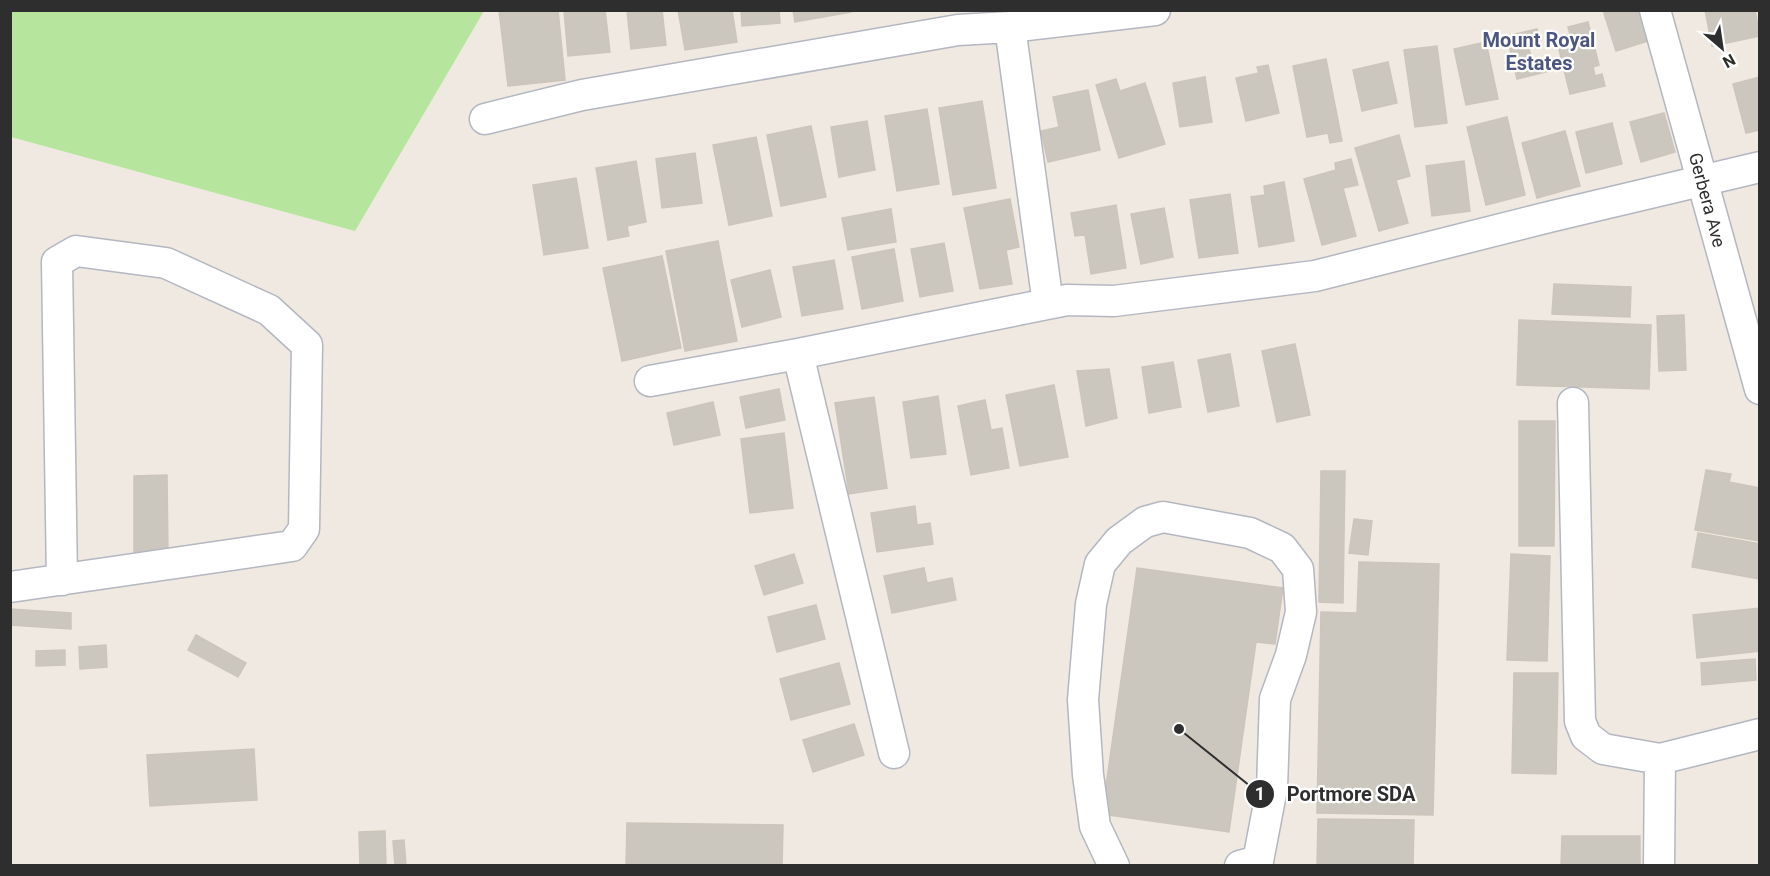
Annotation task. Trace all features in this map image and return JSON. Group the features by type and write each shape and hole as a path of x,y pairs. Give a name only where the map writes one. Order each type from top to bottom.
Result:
{"street":[{"path":"484,119 582,95 958,30 1010,27 1155,10"},
{"name":"Gerbera Ave","path":"1655,10 1760,389"},
{"path":"1010,27 1048,304"},
{"path":"650,381 1067,300 1114,301 1315,276 1760,167"},
{"path":"10,587 62,580 292,546 304,529 307,345 269,310 166,263 76,251 57,262 62,580"},
{"path":"798,354 894,753"},
{"path":"1574,403 1580,721 1586,736 1603,749 1660,759 1760,734"},
{"path":"1114,866 1095,826 1088,775 1083,700 1091,604 1100,564 1119,541 1145,522 1163,517 1250,533 1282,548 1298,569 1301,612 1291,655 1275,699 1270,799 1258,861 1240,866"},
{"path":"1659,866 1660,759"}],"green space":[{"path":"10,11 484,11 355,231 11,137"}],"building":[{"path":"499,10 558,10 565,80 508,86"},
{"path":"564,10 605,10 610,52 568,56"},
{"path":"627,10 662,10 666,45 631,49"},
{"path":"678,10 732,10 737,42 685,50"},
{"path":"741,10 779,10 780,23 742,26"},
{"path":"793,10 851,10 851,12 795,22"},
{"path":"1603,10 1639,10 1648,41 1616,51"},
{"path":"1705,10 1755,10 1760,36 1712,46"},
{"path":"1588,22 1599,65 1593,67 1595,76 1602,74 1605,86 1570,94 1556,37 1570,34 1568,27"},
{"path":"1537,29 1540,41 1528,44 1532,61 1546,58 1550,71 1517,79 1507,36"},
{"path":"1486,42 1498,99 1466,105 1454,49"},
{"path":"1437,46 1447,123 1415,127 1404,50"},
{"path":"1326,59 1342,141 1330,143 1328,133 1307,137 1293,66"},
{"path":"1388,62 1397,103 1362,111 1353,70"},
{"path":"1268,65 1279,113 1246,121 1236,78 1259,73 1257,67"},
{"path":"1205,77 1212,122 1180,127 1173,83"},
{"path":"1760,77 1760,130 1746,133 1733,84"},
{"path":"1116,79 1120,91 1145,83 1165,144 1119,158 1096,85"},
{"path":"1088,90 1100,150 1048,162 1041,131 1059,127 1053,97"},
{"path":"982,101 996,188 953,195 939,108"},
{"path":"927,109 939,184 897,191 885,116"},
{"path":"1664,113 1675,152 1641,162 1630,122"},
{"path":"1507,117 1525,195 1486,205 1467,127"},
{"path":"867,121 875,170 839,177 831,127"},
{"path":"1612,123 1622,164 1586,173 1576,132"},
{"path":"811,126 826,197 781,206 767,135"},
{"path":"1565,131 1580,186 1537,198 1522,143"},
{"path":"1399,135 1410,176 1396,180 1408,223 1379,231 1355,148"},
{"path":"756,137 772,216 729,225 713,145"},
{"path":"695,153 702,203 662,208 656,159"},
{"path":"1351,159 1358,185 1343,188 1356,236 1322,245 1304,179 1336,170 1335,163"},
{"path":"636,161 646,222 627,226 629,236 608,240 596,168"},
{"path":"1464,161 1470,211 1432,216 1426,166"},
{"path":"576,178 588,248 544,255 533,185"},
{"path":"1284,182 1294,241 1259,247 1251,197 1265,195 1264,186"},
{"path":"1230,194 1238,253 1199,258 1190,200"},
{"path":"1010,199 1019,247 1006,250 1012,284 980,289 964,208"},
{"path":"1116,205 1126,268 1091,274 1085,235 1075,236 1071,213"},
{"path":"1164,208 1173,257 1141,264 1131,214"},
{"path":"891,209 896,242 848,250 842,218"},
{"path":"718,241 737,341 685,351 666,251"},
{"path":"944,243 953,291 920,297 911,249"},
{"path":"894,249 903,301 862,309 852,257"},
{"path":"662,256 681,348 622,361 603,268"},
{"path":"834,260 843,309 802,316 793,267"},
{"path":"770,270 781,317 742,327 731,280"},
{"path":"1554,284 1631,287 1630,317 1552,314"},
{"path":"1684,315 1686,370 1659,371 1657,316"},
{"path":"1519,320 1651,325 1649,389 1517,385"},
{"path":"1295,344 1310,415 1277,422 1262,351"},
{"path":"1230,354 1239,406 1208,412 1198,360"},
{"path":"1173,362 1181,407 1149,413 1142,367"},
{"path":"1109,369 1117,418 1086,426 1077,371"},
{"path":"1054,385 1068,457 1020,466 1006,395"},
{"path":"779,389 785,420 746,428 740,397"},
{"path":"938,396 946,454 911,458 903,402"},
{"path":"874,397 887,488 849,494 835,403"},
{"path":"985,400 991,430 1002,428 1009,468 971,475 958,406"},
{"path":"713,402 720,435 674,445 667,413"},
{"path":"1519,421 1555,421 1554,546 1519,546"},
{"path":"784,433 793,508 750,513 741,439"},
{"path":"1706,470 1731,474 1729,482 1760,488 1760,541 1695,530"},
{"path":"1321,471 1345,471 1343,603 1319,602"},
{"path":"167,475 168,553 134,554 134,476"},
{"path":"915,506 917,525 930,523 933,544 877,552 871,513"},
{"path":"1354,519 1372,521 1368,555 1349,553"},
{"path":"1698,533 1760,544 1760,579 1692,567"},
{"path":"794,554 803,583 764,595 755,566"},
{"path":"1511,554 1550,556 1547,661 1507,660"},
{"path":"1359,562 1439,564 1433,815 1317,813 1321,612 1357,613"},
{"path":"924,568 927,583 952,578 956,600 892,613 884,576"},
{"path":"1137,568 1283,588 1275,644 1256,642 1229,832 1102,814"},
{"path":"816,605 825,639 777,652 768,617"},
{"path":"1760,608 1760,651 1697,658 1693,615"},
{"path":"10,609 71,613 71,629 10,625"},
{"path":"196,635 246,663 238,677 188,650"},
{"path":"106,645 107,667 80,669 79,647"},
{"path":"65,650 65,665 36,666 36,651"},
{"path":"1755,659 1756,680 1702,685 1701,663"},
{"path":"839,663 850,704 791,720 780,679"},
{"path":"1514,673 1558,673 1556,774 1512,773"},
{"path":"854,724 864,755 813,772 803,740"},
{"path":"254,749 257,800 150,806 147,755"},
{"path":"1318,819 1414,820 1413,866 1317,866"},
{"path":"627,823 783,825 782,866 626,866"},
{"path":"385,831 386,866 360,866 359,832"},
{"path":"1562,836 1640,836 1640,866 1561,866"},
{"path":"404,840 406,866 395,866 393,841"}],"place":[{"name":"Portmore SDA","path":"1179,729"}],"district":[{"name":"Mount Royal Estates","path":"1539,52"}]}
